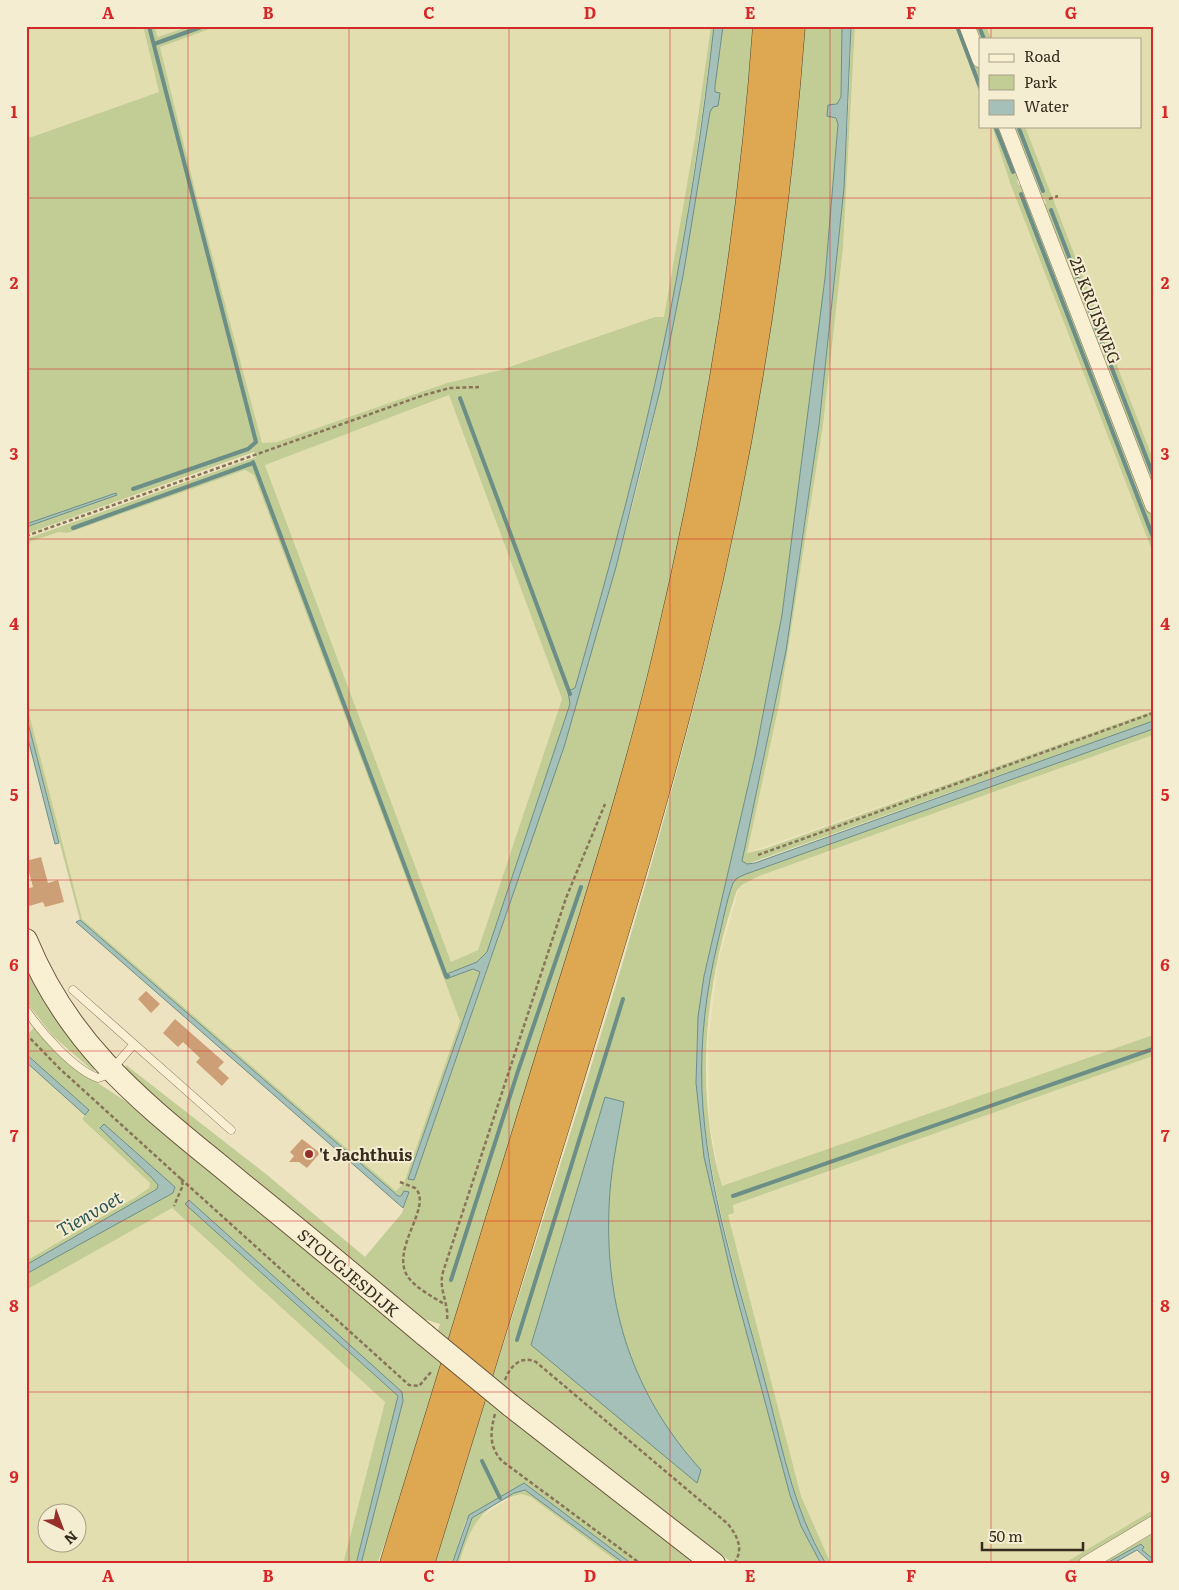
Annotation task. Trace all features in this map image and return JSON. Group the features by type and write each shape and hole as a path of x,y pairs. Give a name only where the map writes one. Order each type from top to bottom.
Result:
{"highway":[{"path":"394,1564 629,799 667,656 707,468 733,324 754,166 767,26"},
{"path":"420,1564 644,834 691,655 724,503 759,310 775,190 791,26"}],"street":[{"path":"967,26 979,57"},
{"name":"2E KRUISWEG","path":"1007,128 1153,506"},
{"name":"STOUGJESDIJK","path":"26,940 41,973 82,1038 111,1071 157,1113 510,1405 714,1564"},
{"path":"1086,1564 1153,1524"}],"lane":[{"path":"73,990 231,1130"},
{"path":"27,1014 56,1045 88,1073 100,1078 111,1071 134,1044"}],"path":[{"path":"26,536 435,392 456,388 479,387"},
{"path":"758,855 1153,713"},
{"path":"447,1322 446,1305 440,1284 443,1272 566,898 608,797"},
{"path":"26,1034 59,1068 408,1385 419,1386 435,1365"},
{"path":"174,1206 183,1185 181,1179"},
{"path":"400,1182 416,1188 420,1196 418,1208 402,1256 406,1272 415,1284 446,1305"}],"shaded area":[{"path":"26,26 143,26 159,92 26,139"},
{"path":"154,26 190,26 158,37"},
{"path":"218,26 711,26 695,138 664,318 488,374 454,381 277,442 262,443 197,198 160,47"},
{"path":"855,26 955,26 979,91 979,128 993,128 1010,183 1153,553 1153,711 747,853 780,700 823,425 843,248"},
{"path":"986,26 1153,26 1153,459 1026,128 1142,128 1142,38 991,38"},
{"path":"450,395 562,699 478,950 451,962 265,464"},
{"path":"245,470 254,475 460,1021 404,1183 396,1191 82,919 26,702 26,543 59,532 69,533"},
{"path":"1153,735 1153,1035 721,1187 709,1119 708,1040 718,962 739,888 759,876"},
{"path":"1153,1056 1153,1510 1063,1564 831,1564 801,1496 728,1215 734,1213 733,1205"},
{"path":"26,1062 85,1115 82,1119 150,1183 149,1188 136,1197 26,1261"},
{"path":"171,1208 385,1402 343,1564 26,1564 26,1290"},
{"path":"521,1494 531,1497 620,1564 459,1564 468,1535 477,1520 500,1504"}],"green space":[{"path":"143,26 154,26 158,37 190,26 218,26 160,47 197,198 262,443 277,442 447,383 501,370 655,317 664,317 695,138 711,26 714,26 694,172 676,282 649,411 626,504 575,688 568,691 570,704 487,952 477,962 445,974 446,979 473,969 480,972 408,1178 414,1180 537,824 566,735 619,554 663,376 710,112 719,93 715,92 715,86 723,26 754,26 736,207 717,344 689,496 655,648 594,872 395,1516 377,1564 361,1564 403,1395 189,1200 185,1204 398,1396 356,1564 343,1564 385,1402 172,1208 26,1290 26,1274 173,1193 175,1187 104,1124 100,1128 153,1179 158,1185 157,1189 26,1265 26,1261 136,1197 149,1188 150,1183 82,1119 89,1110 26,1054 26,1037 34,1027 84,1074 136,1108 431,1353 440,1324 427,1320 425,1323 155,1099 125,1068 126,1065 266,1174 365,1257 402,1213 409,1192 398,1196 80,920 26,715 26,702 82,919 396,1191 404,1183 460,1021 254,475 245,470 68,533 59,532 26,543 26,539 256,457 254,452 26,534 26,527 117,495 26,524 26,139 159,92","holes":["449,395 562,699 478,950 451,962 265,465"]},
{"path":"804,26 842,26 841,97 837,104 828,105 832,116 837,119 838,124 825,278 782,615 755,756 704,976 697,1036 696,1083 704,1157 734,1286 790,1495 801,1526 821,1564 734,1564 671,1518 512,1395 505,1420 507,1416 697,1564 632,1564 524,1483 466,1520 452,1564 435,1564 613,994 679,764 708,648 726,571 756,416 780,261","holes":["624,1102 613,1168 609,1208 609,1245 612,1281 618,1316 628,1349 641,1381 657,1412 700,1470 531,1345"]},
{"path":"851,26 855,26 843,248 823,425 780,700 747,853 764,849 1153,711 1153,721 747,864 742,862 742,856 771,724 783,658 795,591 814,458 834,287 844,175 849,101"},
{"path":"955,26 964,26 979,66 979,91"},
{"path":"970,26 986,26 991,38 979,38 979,50"},
{"path":"993,128 1003,128 1020,178 1017,180 1019,185 1023,185 1027,192 1153,514 1153,553 1010,183"},
{"path":"1010,128 1026,128 1153,459 1153,498 1043,206 1046,203 1044,199 1040,199"},
{"path":"1153,729 1153,735 759,876 742,885 737,890 717,962 707,1037 708,1113 713,1150 722,1186 1153,1035 1153,1056 733,1205 734,1213 728,1215 801,1496 831,1564 826,1564 804,1519 781,1447 726,1236 711,1166 706,1130 701,1069 707,987 718,933 733,883 737,878 746,874"},
{"path":"26,962 64,1027 95,1069 93,1071 53,1036 27,1003"},
{"path":"525,1490 625,1564 620,1564 531,1497 521,1494 496,1504 486,1511 473,1528 459,1564 456,1564 472,1518 514,1493"},
{"path":"1153,1510 1153,1517 1075,1564 1063,1564"},
{"path":"1153,1530 1153,1559 1142,1550 1141,1544 1105,1564 1097,1564"}],"water":[{"path":"714,26 723,26 715,86 715,92 720,93 718,106 713,107 710,112 683,276 660,390 616,567 564,747 414,1180 408,1179 480,972 473,969 446,979 444,975 477,962 487,952 570,704 568,691 575,688 614,550 649,411 669,318 694,172"},
{"path":"842,26 851,26 844,188 819,425 786,651 742,861 747,864 755,863 1153,721 1153,729 746,874 737,878 733,883 726,905 707,997 702,1053 702,1091 705,1127 717,1200 734,1271 796,1497 804,1520 826,1564 821,1564 801,1526 790,1495 734,1286 704,1157 696,1083 698,1017 704,976 755,756 782,615 825,278 838,124 836,118 827,116 828,105 837,104 841,97"},
{"path":"116,493 117,495 26,527 26,524"},
{"path":"26,715 59,843 55,844 26,731"},
{"path":"80,920 398,1196 401,1196 404,1191 409,1192 403,1208 76,922"},
{"path":"26,1054 89,1110 85,1115 26,1062"},
{"path":"605,1097 624,1102 613,1168 609,1208 609,1245 612,1281 618,1315 641,1381 657,1411 677,1441 701,1470 697,1483 531,1345"},
{"path":"104,1124 175,1187 173,1193 26,1274 26,1265 157,1189 158,1185 153,1179 100,1128"},
{"path":"189,1200 402,1392 403,1401 361,1564 356,1564 398,1396 185,1204"},
{"path":"524,1483 632,1564 625,1564 525,1490 514,1493 472,1518 456,1564 452,1564 469,1515"},
{"path":"1141,1544 1144,1547 1142,1550 1153,1559 1153,1564 1137,1550 1112,1564 1105,1564"}],"building":[{"path":"41,857 48,883 58,880 64,902 45,907 43,902 29,906 26,889 33,887 26,861"},
{"path":"146,991 160,1004 151,1013 138,999"},
{"path":"175,1019 224,1062 218,1068 229,1078 222,1086 196,1062 200,1058 183,1042 178,1047 163,1033"},
{"name":"'t Jachthuis","path":"302,1139 320,1153 307,1168 299,1162 289,1162 294,1156 290,1152"}],"waterway":[{"path":"133,489 248,449 256,442 149,26"},
{"path":"154,44 204,26"},
{"path":"957,26 979,84"},
{"path":"979,26 984,38"},
{"path":"996,128 1013,172"},
{"path":"1019,128 1043,191"},
{"path":"1021,194 1153,537"},
{"path":"1051,210 1153,475"},
{"path":"460,398 570,694"},
{"path":"253,462 446,976 448,976"},
{"path":"73,528 253,463"},
{"path":"451,1280 518,1071 581,887"},
{"path":"517,1340 623,999"},
{"path":"733,1196 1153,1049"},
{"path":"482,1461 500,1498"}],"place":[{"name":"'t Jachthuis","path":"309,1154"}],"water label":[{"name":"Tienvoet","path":"89,1213"}]}
